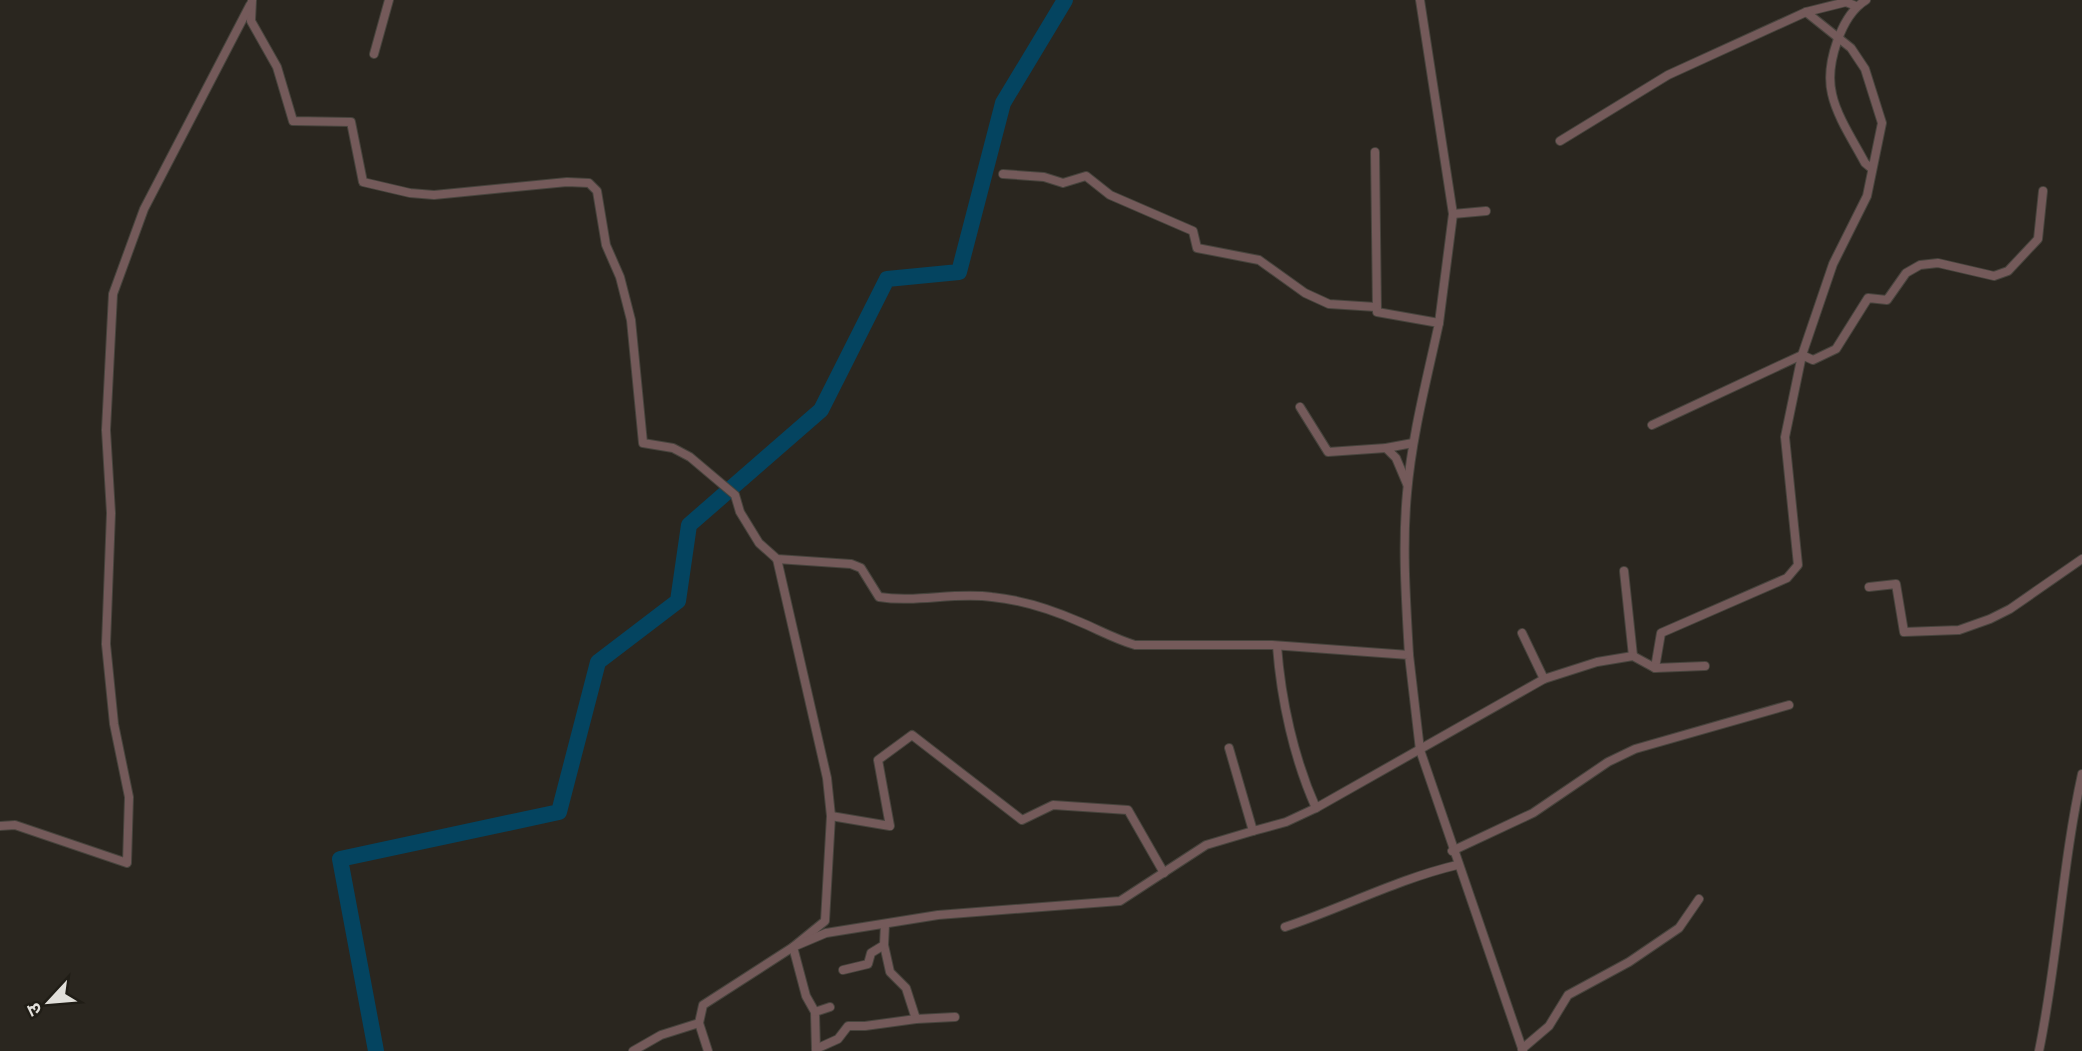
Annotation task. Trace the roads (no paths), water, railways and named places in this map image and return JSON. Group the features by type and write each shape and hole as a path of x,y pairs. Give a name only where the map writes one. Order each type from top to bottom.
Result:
{"street":[{"path":"374,54 389,0"},
{"path":"1420,0 1453,214 1439,323 1413,443 1408,486 1404,559 1409,655 1420,750 1522,1050 1549,1026 1568,995 1629,962 1679,928 1699,899"},
{"path":"1866,0 1856,6 1839,37 1830,80 1832,96 1865,163 1871,168"},
{"path":"251,2 251,21 277,67 293,121 351,122 363,182 410,193 434,194 566,182 589,183 597,191 606,245 620,277 631,320 639,433 643,443 673,449 690,457 734,495 740,512 759,544 777,559 851,564 861,568 879,597 896,600 955,595 993,597 1041,607 1135,645 1277,646 1409,655"},
{"path":"0,826 15,825 127,863 129,797 114,724 106,644 111,513 106,430 113,294 144,209 251,2"},
{"path":"1560,141 1668,75 1806,12 1846,2 1856,6"},
{"path":"1655,668 1661,633 1787,578 1798,565 1785,437 1802,355 1833,264 1867,196 1882,123 1865,69 1839,37 1806,12"},
{"path":"1374,152 1377,312 1439,323"},
{"path":"1003,174 1044,177 1063,183 1086,176 1110,195 1193,231 1198,248 1259,260 1306,293 1329,304 1376,307"},
{"path":"1652,425 1802,355 1813,360 1836,349 1868,298 1887,300 1906,273 1915,266 1937,263 1994,276 2008,271 2038,239 2043,191"},
{"path":"1453,214 1486,211"},
{"path":"1300,407 1328,452 1386,448 1413,443"},
{"path":"1386,448 1396,458 1408,486"},
{"path":"708,1051 699,1023 703,1005 793,947 825,921 831,817 827,778 777,559"},
{"path":"1868,587 1896,584 1904,632 1959,630 2010,609 2082,559"},
{"path":"1624,571 1633,656"},
{"path":"1522,633 1544,679"},
{"path":"1277,646 1280,683 1303,779 1316,808"},
{"path":"793,947 826,933 938,915 1120,901 1206,845 1286,822 1316,808 1544,679 1597,662 1633,656 1655,668 1705,666"},
{"path":"1452,850 1534,813 1608,762 1635,749 1789,705"},
{"path":"831,817 890,826 878,760 912,735 1022,820 1053,805 1128,810 1164,873"},
{"path":"1229,748 1253,831"},
{"path":"2039,1051 2048,1009 2069,832 2082,774"},
{"path":"1285,927 1343,908 1432,871 1457,865"},
{"path":"885,924 884,945 890,972 906,988 916,1019"},
{"path":"844,970 868,964 871,953 884,945"},
{"path":"793,947 806,996 815,1013 816,1050 838,1039 848,1026 955,1017"},
{"path":"815,1013 830,1007"},
{"path":"633,1051 661,1035 699,1023"}],"waterway":[{"path":"376,1051 340,859 559,812 598,662 678,601 689,525 821,410 887,279 959,272 1003,103 1065,0"}]}
